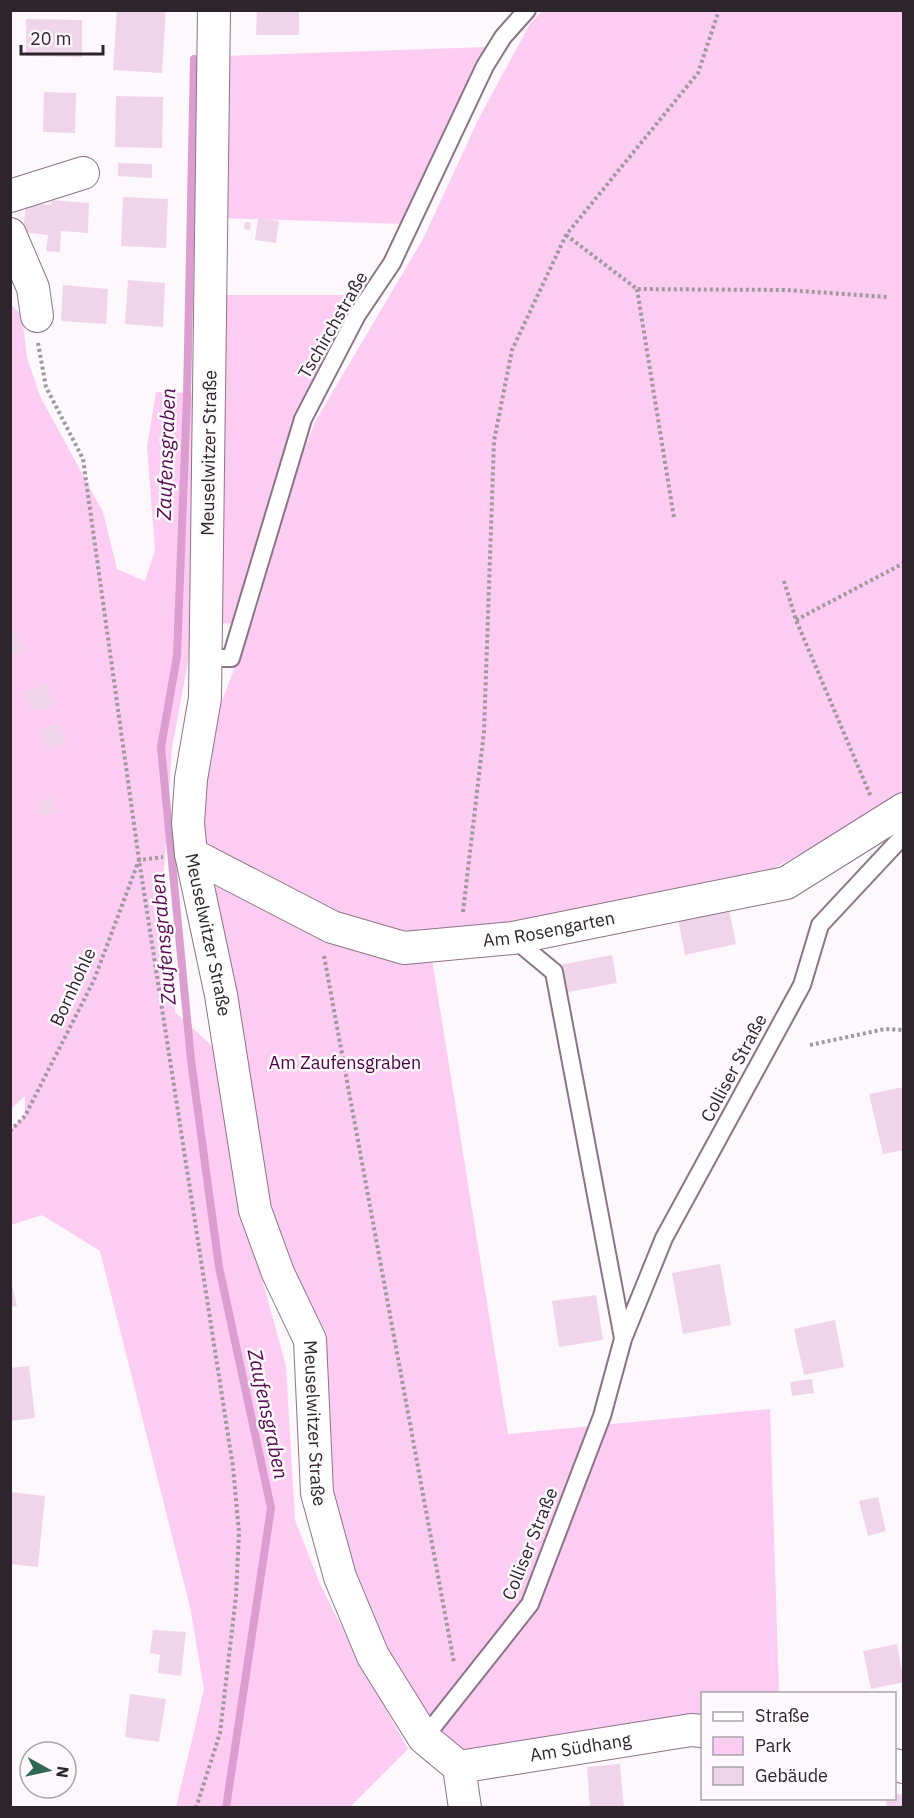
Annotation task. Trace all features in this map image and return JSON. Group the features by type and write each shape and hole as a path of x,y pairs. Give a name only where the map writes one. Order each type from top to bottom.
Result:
{"street":[{"name":"Meuselwitzer Straße","path":"214,10 205,698 190,790 188,823 191,854 221,994 255,1210 278,1273 310,1340 317,1493 340,1577 373,1656 424,1738 459,1767"},
{"path":"10,196 82,173"},
{"path":"10,234 20,263 33,288 37,316"},
{"name":"Am Rosengarten","path":"191,854 332,927 404,948 513,938 786,883 900,820"},
{"name":"Am Südhang","path":"459,1767 691,1730 701,1731"},
{"path":"459,1767 465,1808"}],"lane":[{"name":"Tschirchstraße","path":"206,658 231,658 303,419 357,315 392,263 485,66 503,38 527,10"},
{"name":"Colliser Straße","path":"424,1738 530,1604 602,1416 623,1339 664,1238 802,985 820,926 900,820"},
{"name":"Colliser Straße","path":"513,938 554,972 623,1339"}],"path":[{"path":"459,943 484,732 494,441 512,350 566,235 698,73 719,10"},
{"path":"566,235 637,289 786,290 886,297"},
{"path":"637,289 674,518"},
{"path":"37,316 39,359 46,387 83,459 139,860 233,1467 238,1532 236,1596 220,1733 196,1808"},
{"path":"796,620 903,563"},
{"path":"784,581 796,620 870,796 900,820"},
{"path":"139,860 153,858"},
{"name":"Bornhohle","path":"10,1131 25,1116 94,980 139,860"},
{"path":"317,920 460,1693"},
{"path":"810,1045 885,1029 903,1030"}],"green space":[{"path":"544,10 903,11 903,798 754,879 637,905 391,939 227,865 197,832 213,724 254,618 300,459 316,420 423,239 479,118 531,22"},
{"path":"487,47 403,224 222,218 224,56"},
{"path":"220,295 359,295 292,420 236,624 216,623"},
{"path":"10,303 22,316 27,358 40,396 103,512 117,569 145,581 155,550 147,447 156,392 196,393 191,646 172,748 164,871 175,1012 212,1046 254,1250 286,1366 295,1520 320,1584 408,1749 350,1807 176,1807 204,1689 190,1607 100,1251 42,1215 11,1225 11,1129 25,1116 25,1096 11,1109"},
{"name":"Am Zaufensgraben","path":"211,885 432,959 508,1434 770,1409 779,1692 701,1692 701,1719 458,1752 432,1733 361,1602 264,1207"}],"building":[{"path":"117,10 166,10 162,73 113,70"},
{"path":"257,10 299,10 299,35 256,35"},
{"path":"26,19 82,20 82,57 26,56"},
{"path":"44,92 76,93 75,133 43,132"},
{"path":"116,96 163,97 162,148 115,147"},
{"path":"118,163 152,164 152,178 118,176"},
{"path":"123,197 168,199 166,248 121,246"},
{"path":"52,200 89,203 88,233 61,231 60,252 46,251 48,235 23,232 26,202 51,205"},
{"path":"258,218 279,221 276,243 255,240"},
{"path":"245,222 251,223 250,230 244,229"},
{"path":"128,280 165,283 163,327 125,324"},
{"path":"63,285 108,289 106,324 61,321"},
{"path":"14,630 23,651 10,656 10,632"},
{"path":"45,684 54,704 33,712 25,692"},
{"path":"59,723 67,743 48,751 40,730"},
{"path":"52,798 55,813 40,816 37,801"},
{"path":"729,909 736,944 685,955 678,919"},
{"path":"612,955 617,983 563,993 559,965"},
{"path":"904,1087 904,1150 883,1154 869,1094"},
{"path":"720,1264 731,1325 683,1334 672,1273"},
{"path":"10,1277 17,1306 10,1307"},
{"path":"596,1295 603,1340 559,1347 552,1301"},
{"path":"835,1320 844,1367 804,1375 794,1329"},
{"path":"29,1366 35,1418 10,1421 10,1368"},
{"path":"812,1379 814,1393 792,1396 790,1382"},
{"path":"10,1492 45,1496 38,1567 10,1564"},
{"path":"878,1497 886,1531 868,1536 859,1501"},
{"path":"153,1630 186,1632 181,1676 158,1673 160,1655 150,1653"},
{"path":"897,1644 904,1682 871,1689 863,1651"},
{"path":"130,1694 166,1699 159,1742 125,1737"},
{"path":"620,1764 624,1808 590,1808 587,1767"},
{"path":"896,1794 904,1794 904,1808 886,1808 887,1800 896,1800"}],"waterway":[{"name":"Zaufensgraben","path":"194,59 187,397 177,656 161,747 191,1060 219,1267 271,1508 226,1808"}]}
